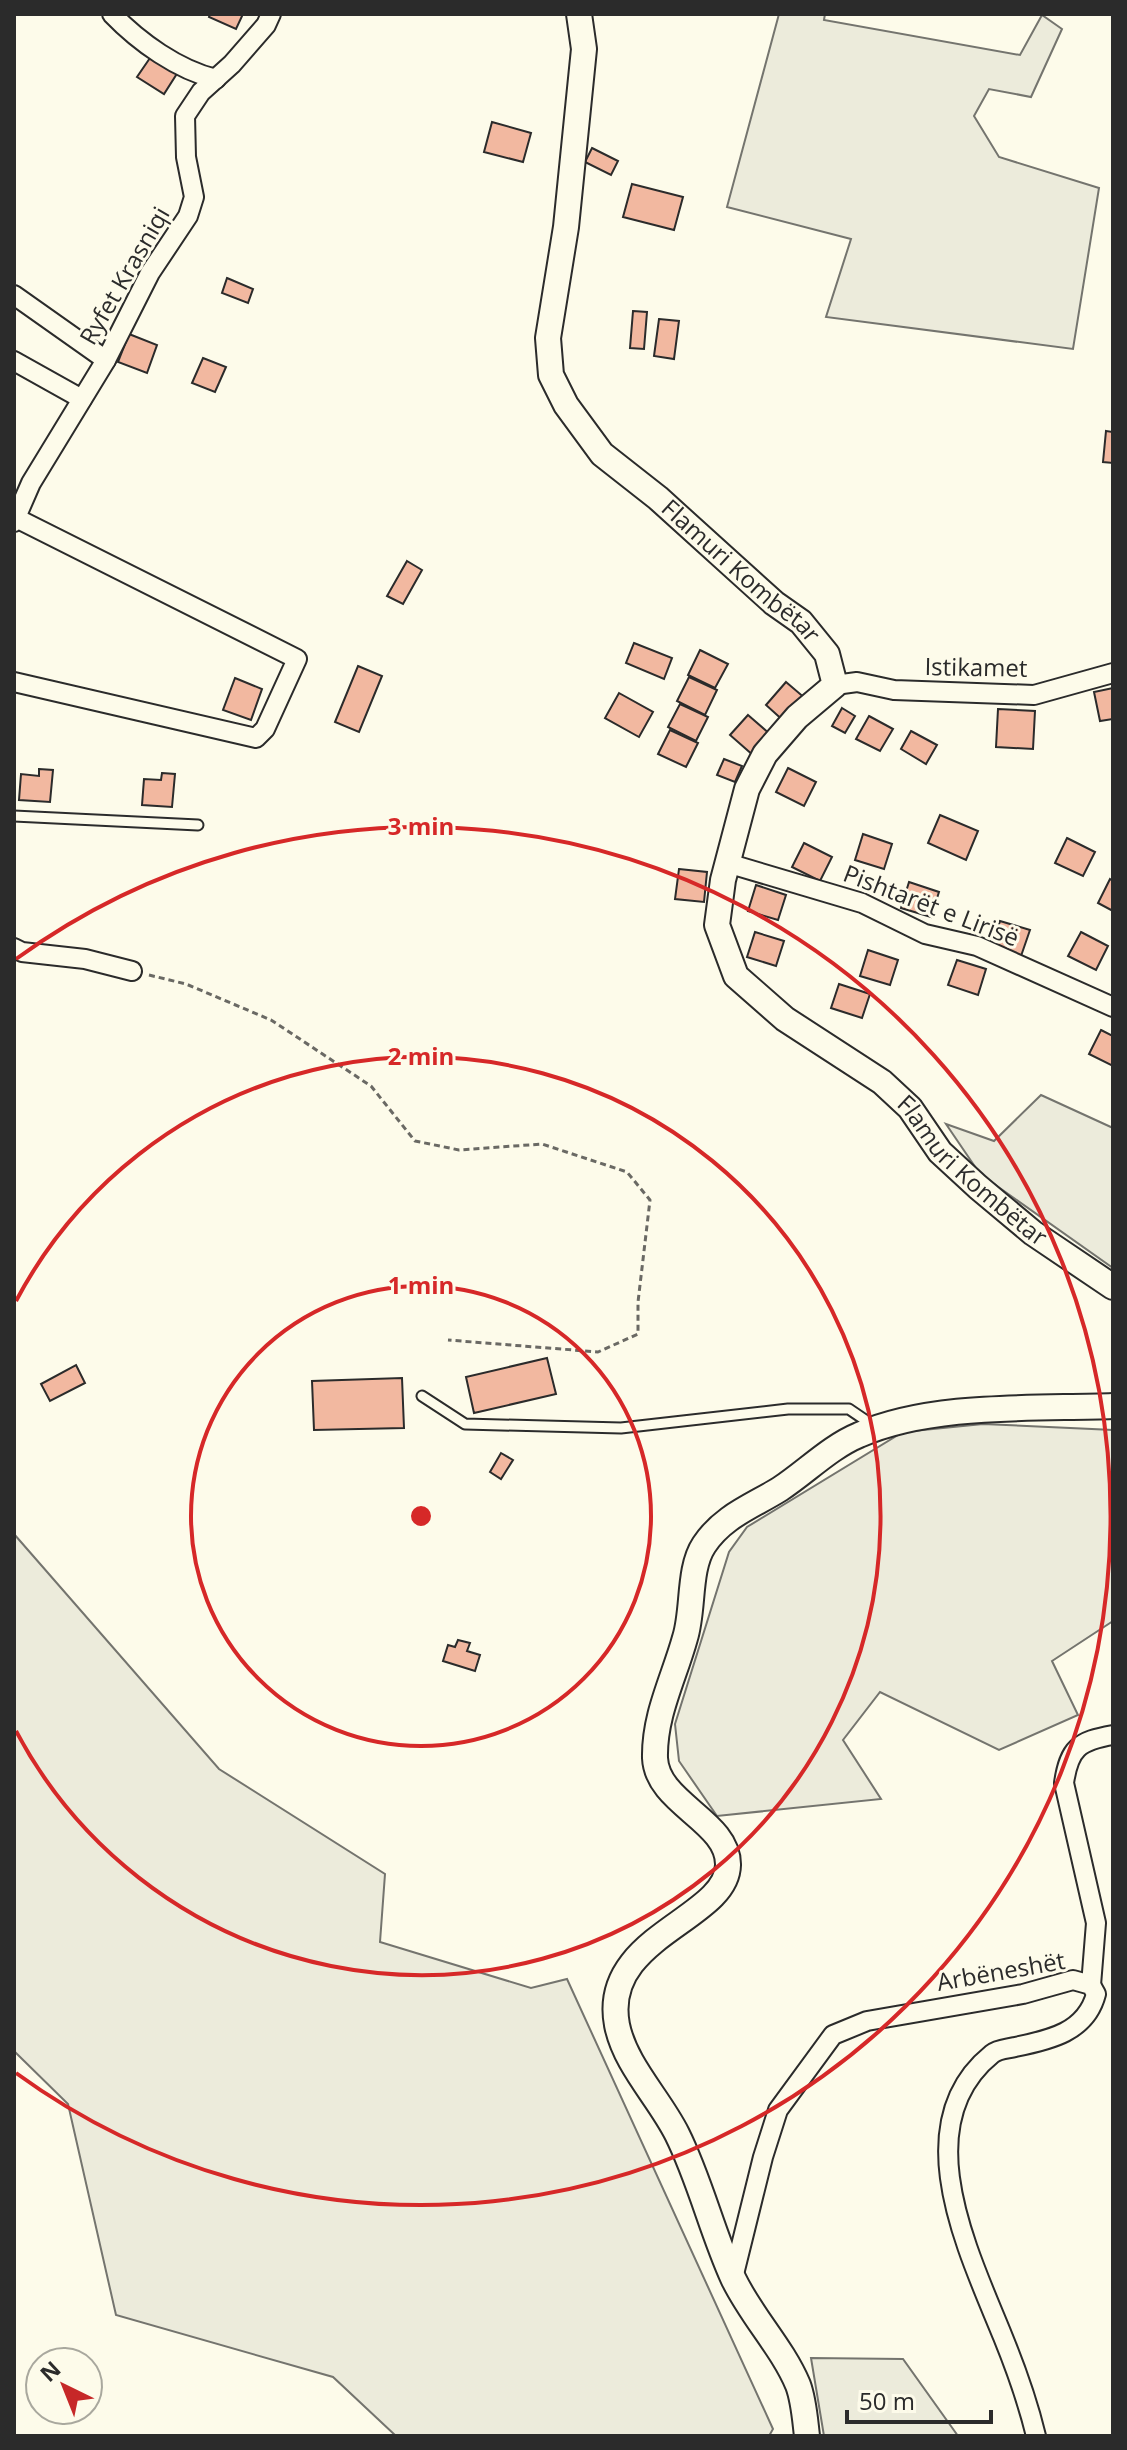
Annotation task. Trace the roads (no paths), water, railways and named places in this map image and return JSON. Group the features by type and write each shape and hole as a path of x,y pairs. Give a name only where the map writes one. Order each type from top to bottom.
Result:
{"street":[{"path":"112,14 130,33 168,57 198,74 216,79"},
{"name":"Ryfet Krasniqi","path":"15,520 31,483 106,360 150,273 188,216 194,197 186,157 185,116 201,92 266,25 271,14"},
{"name":"Flamuri Kombëtar","path":"579,14 584,49 566,227 548,338 551,375 566,405 602,454 658,498 774,603 801,622 827,654 835,685 797,717 765,754 747,789 727,863 717,925 736,976 785,1019 882,1082 910,1108 940,1152 978,1187 1033,1233 1113,1287"},
{"path":"14,295 106,360"},
{"path":"14,361 82,399"},
{"path":"14,682 256,738 265,729 297,659 15,520"},
{"name":"Istikamet","path":"835,685 857,682 894,690 1034,695 1113,673"},
{"name":"Pishtarët e Lirisë","path":"727,863 862,903 925,934 977,946 1113,1007"},
{"path":"14,948 22,952 85,959 132,971"},
{"path":"807,2436 799,2388 733,2278 677,2134 626,2050 618,2027 618,1996 629,1965 712,1896 728,1867 727,1857 715,1834 675,1798 655,1764 658,1717 687,1631 691,1589 702,1547 737,1511 776,1491 855,1436 894,1422 936,1413 1113,1406"},
{"path":"1091,1985 1096,1923 1064,1783 1067,1762 1078,1746 1093,1738 1113,1735"},
{"name":"Arbëneshët","path":"733,2278 778,2110 833,2035 867,2021 1023,1994 1073,1980 1091,1985 1096,1994 1092,2010 1067,2032 1040,2042 995,2051 975,2072 954,2106 948,2154 954,2204 967,2251 1005,2341 1036,2436"}],"lane":[{"path":"14,816 198,825"},
{"path":"422,1396 465,1424 621,1428 788,1409 849,1409 877,1428"}]}
